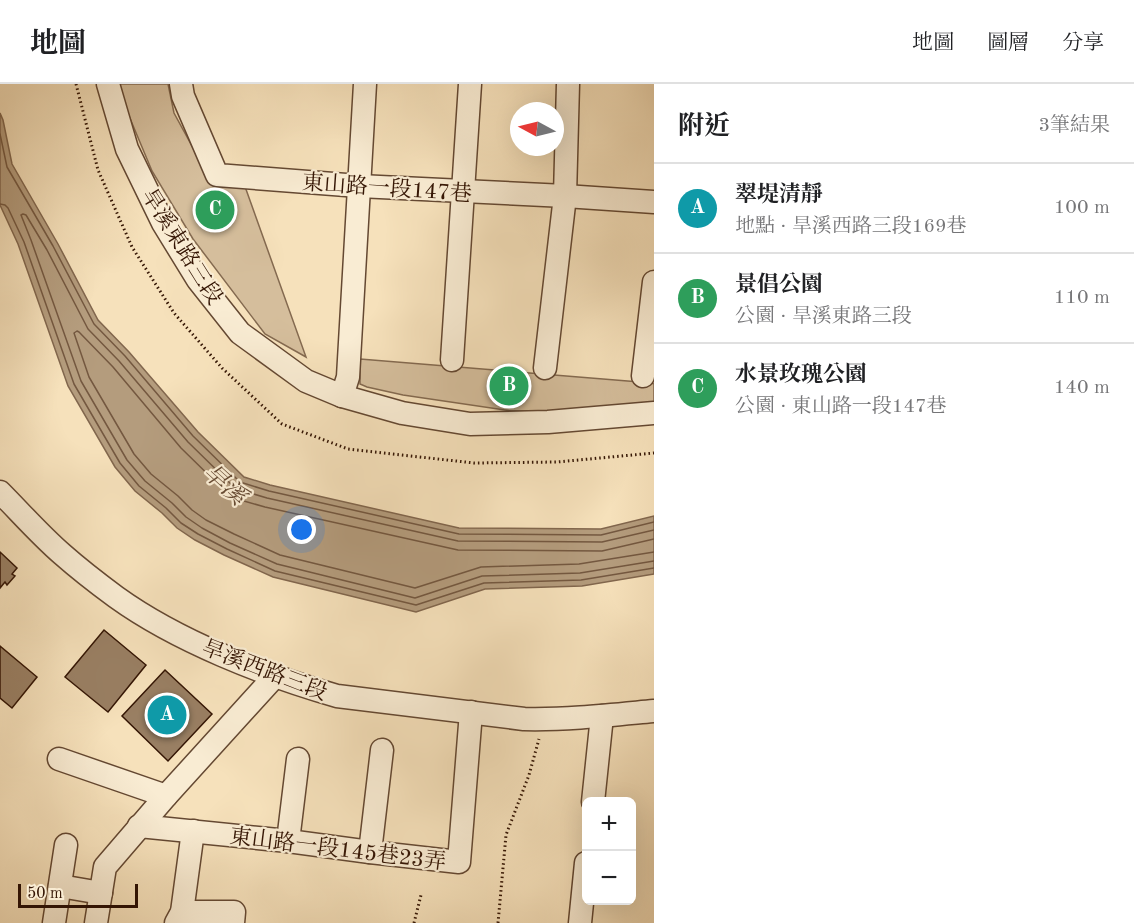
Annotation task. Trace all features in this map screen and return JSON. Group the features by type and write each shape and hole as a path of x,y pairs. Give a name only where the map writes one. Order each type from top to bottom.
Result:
{"street":[{"name":"旱溪東路三段","path":"108,84 127,149 163,223 198,280 240,333 306,381 342,396 402,413 470,424 548,422 654,413"},
{"name":"東山路一段147巷","path":"181,84 183,96 217,174 359,186 654,202"},
{"path":"342,396 348,377 365,84"},
{"path":"452,360 470,84"},
{"path":"545,368 565,196 567,84"},
{"path":"643,376 654,282"},
{"name":"旱溪西路三段","path":"0,492 60,553 116,597 180,635 275,676 337,696 524,719 544,720 654,711"},
{"path":"96,923 105,867 139,826 275,676"},
{"name":"東山路一段145巷23弄","path":"139,826 459,862 471,712"},
{"path":"593,797 602,716"},
{"path":"370,852 382,750"},
{"path":"59,759 166,796"},
{"path":"288,841 298,759"},
{"path":"193,831 179,918 234,912 233,923"},
{"path":"54,923 66,844"},
{"path":"60,886 101,893"},
{"path":"580,923 582,903"}],"path":[{"path":"498,923 506,835 529,775 544,720"},
{"path":"414,923 421,895"}],"shaded area":[{"path":"118,84 168,84 174,113 210,179 243,181 306,357 265,334 193,239 152,171"},
{"path":"360,359 652,383 654,384 654,403 557,411 511,411 403,395 360,384"}],"water":[{"name":"旱溪","path":"0,113 12,164 98,320 129,352 198,432 244,477 459,528 601,529 654,516 654,574 582,586 485,589 416,612 273,577 224,555 177,528 135,491 115,467 68,386 18,244 0,205"}],"building":[{"path":"0,552 17,568 12,574 15,576 7,585 5,582 0,588"},
{"path":"104,630 146,665 108,712 65,677"},
{"path":"0,646 37,677 12,708 0,698"},
{"path":"165,670 212,714 168,761 122,716"}],"place":[{"name":"水景玫瑰公園","path":"215,210"},
{"name":"景倡公園","path":"509,386"},
{"name":"翠堤清靜","path":"167,715"}]}
